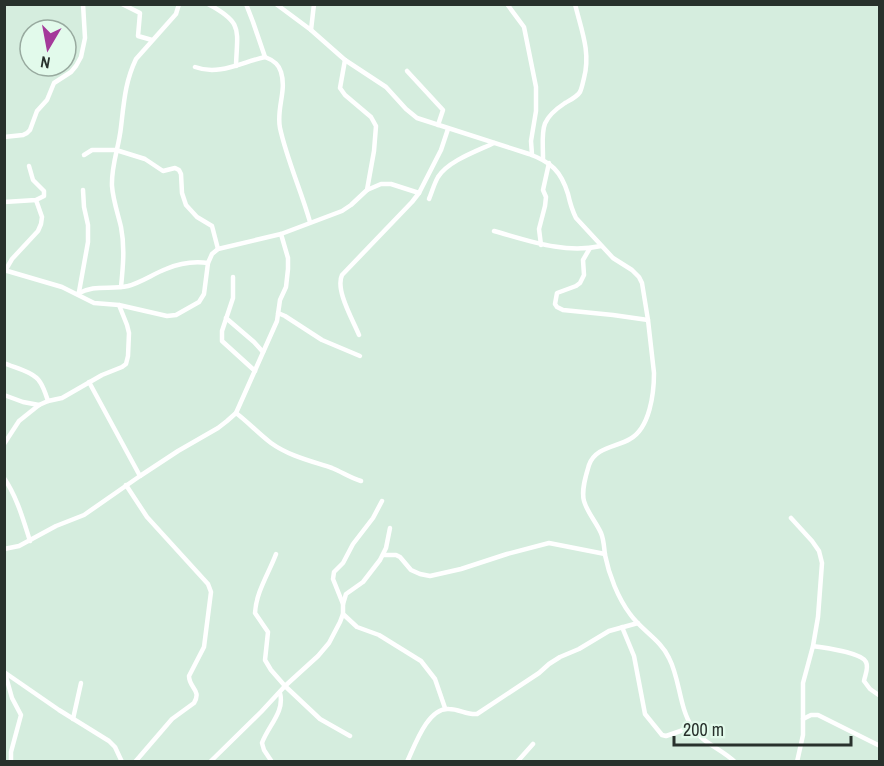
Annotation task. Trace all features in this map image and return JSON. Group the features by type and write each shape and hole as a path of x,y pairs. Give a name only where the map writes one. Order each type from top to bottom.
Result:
{"street":[{"path":"4,137 27,133 37,111 47,100 54,83 76,66 81,57 85,38 83,4"},
{"path":"121,287 123,240 112,188 124,93 136,59 176,14 179,4"},
{"path":"208,4 226,14 235,24 236,66"},
{"path":"246,4 265,57 281,69 284,84 280,128 310,222"},
{"path":"276,4 311,30 345,60 387,87 417,118 532,155 549,163 561,178 576,218 613,258 639,277 644,291 648,320 654,386 649,410 644,424 636,435 595,455 585,482 584,500 602,536 610,574 621,600 629,613 663,648 669,658 692,727 735,762"},
{"path":"311,30 314,4"},
{"path":"507,4 524,27 536,87 537,111 531,141 532,155"},
{"path":"543,159 544,122 553,111 580,93 585,75 587,64 585,39 575,4"},
{"path":"124,5 140,13 138,36 152,40"},
{"path":"195,67 211,70 236,66 265,57"},
{"path":"345,60 340,88 371,117 376,126 367,190"},
{"path":"407,71 443,110 438,125"},
{"path":"359,335 340,288 340,279 421,192 441,150 448,129"},
{"path":"429,199 438,177 447,168 495,143"},
{"path":"84,155 92,150 116,150 145,159 163,171 175,168 179,170 186,205 197,217 212,226 218,249"},
{"path":"541,245 539,229 545,206 546,197 543,190 549,163"},
{"path":"4,202 36,200 44,196 44,191 33,180 29,166"},
{"path":"36,200 42,217 38,231 5,271 62,287 94,303 118,305 167,316 183,312 199,302 204,294 208,263 212,254 218,249 281,234 342,211 351,206 367,190 381,184 391,184 419,193"},
{"path":"78,293 88,235 83,190"},
{"path":"494,231 541,245 566,249 601,246"},
{"path":"4,549 19,546 56,526 84,515 178,451 227,422 236,413 277,321 280,300 286,287 288,258 281,234"},
{"path":"590,248 583,260 583,279 576,286 557,293 555,304 557,307 563,310 648,320"},
{"path":"78,293 89,288 121,287 134,284 183,263 208,263"},
{"path":"233,277 233,298 222,331 222,341 255,371"},
{"path":"4,444 19,421 39,405 62,398 126,364 129,333 118,305"},
{"path":"278,313 322,340 360,356"},
{"path":"226,318 263,352"},
{"path":"4,363 37,378 48,401"},
{"path":"89,382 140,476"},
{"path":"4,395 39,405"},
{"path":"236,413 281,449 361,481"},
{"path":"4,478 11,487 30,541"},
{"path":"126,485 147,517 208,584 211,592 204,647 189,676 189,682 197,693 196,699 172,719 135,762"},
{"path":"343,604 333,579 334,572 343,563 353,544 373,519 382,501"},
{"path":"791,518 819,552 822,563 820,599 813,646 803,683 802,735 797,762"},
{"path":"210,762 329,643 343,614 346,594 363,582 383,555 390,528"},
{"path":"383,555 396,555 411,570 430,576 549,543 605,554"},
{"path":"276,554 273,565 260,589 255,614 268,632 265,660 285,686 320,719 350,736"},
{"path":"343,614 357,627 379,635 421,661 435,679 445,708"},
{"path":"407,762 428,721 437,712 445,708 477,714 560,657 579,649 609,631 638,623"},
{"path":"622,627 633,656 645,714 662,735 666,736 692,727"},
{"path":"813,646 838,650 863,658 867,669 864,681 879,696"},
{"path":"5,672 109,741 115,747 122,762"},
{"path":"5,672 12,698 21,715 11,752 11,762"},
{"path":"73,719 81,683"},
{"path":"272,762 262,743 279,712 280,693"},
{"path":"803,719 811,715 818,716 879,745"},
{"path":"517,762 533,744"}]}
